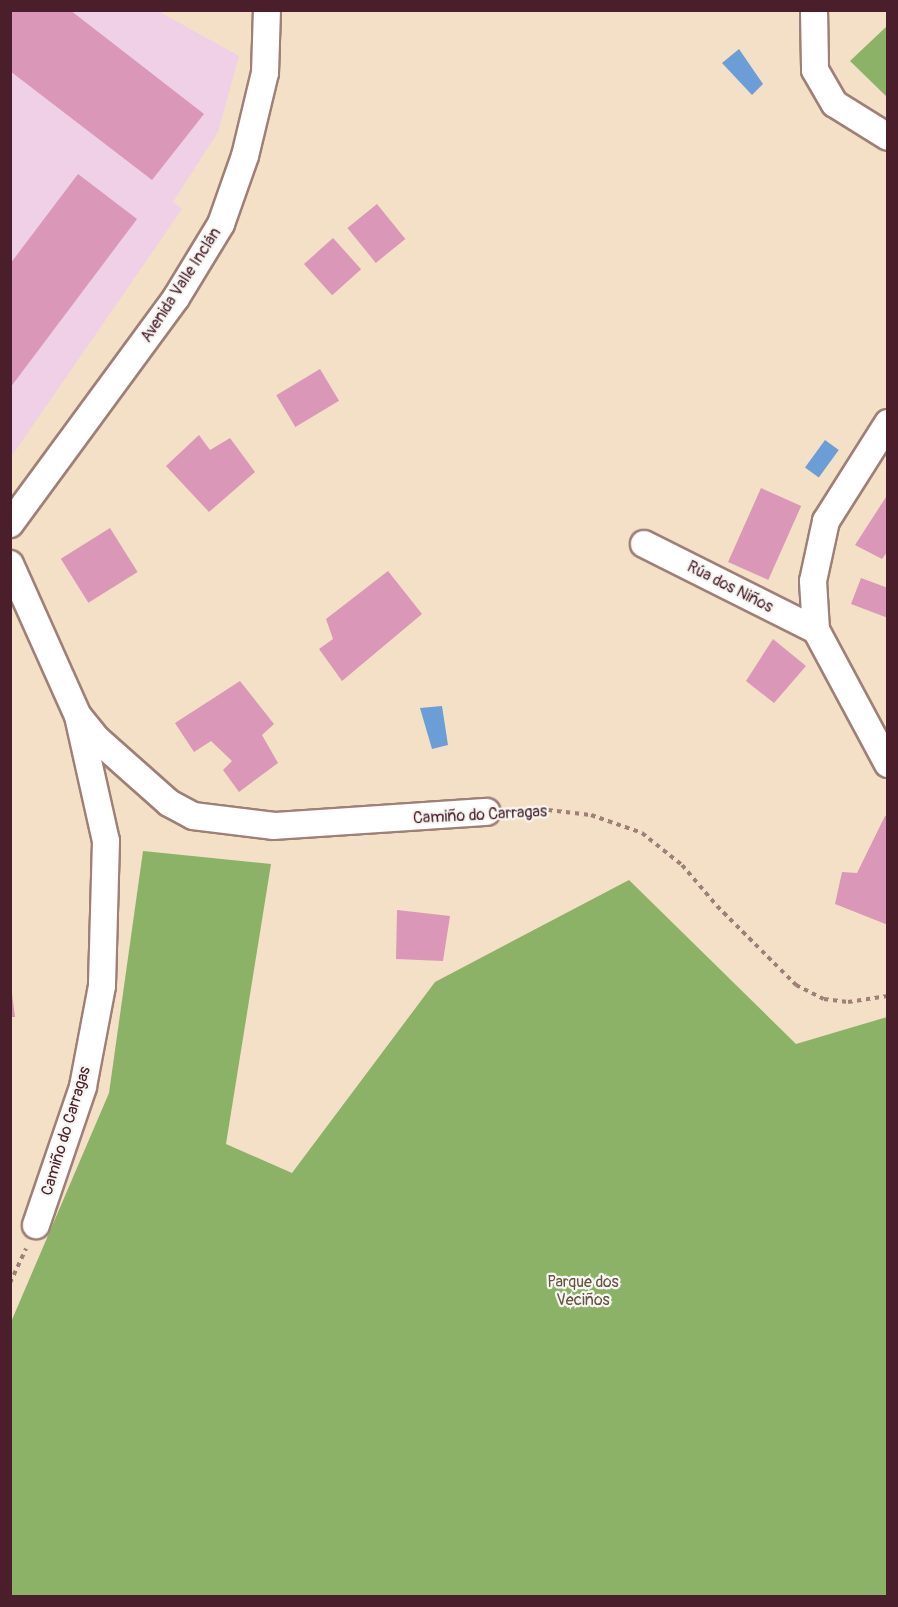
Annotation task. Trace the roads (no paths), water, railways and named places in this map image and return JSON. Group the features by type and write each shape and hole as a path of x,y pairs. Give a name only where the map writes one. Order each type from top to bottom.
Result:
{"street":[{"name":"Avenida Valle Inclán","path":"10,524 176,298 221,224 244,156 265,73 267,10"},
{"path":"814,10 815,70 835,104 888,137"},
{"path":"888,423 826,521 813,580 816,630 888,764"},
{"name":"Rúa dos Niños","path":"644,544 816,630"},
{"name":"Camiño do Carragas","path":"10,564 78,716 106,841 102,986 83,1087 36,1225"},
{"name":"Camiño do Carragas","path":"78,716 97,739 169,803 193,816 274,826 487,812"}],"water":[{"path":"739,49 763,84 752,95 722,63"},
{"path":"825,440 839,450 819,477 805,468"},
{"path":"442,706 448,745 432,749 420,708"}],"park label":[{"name":"Parque dos Veciños","path":"583,1291"}]}
